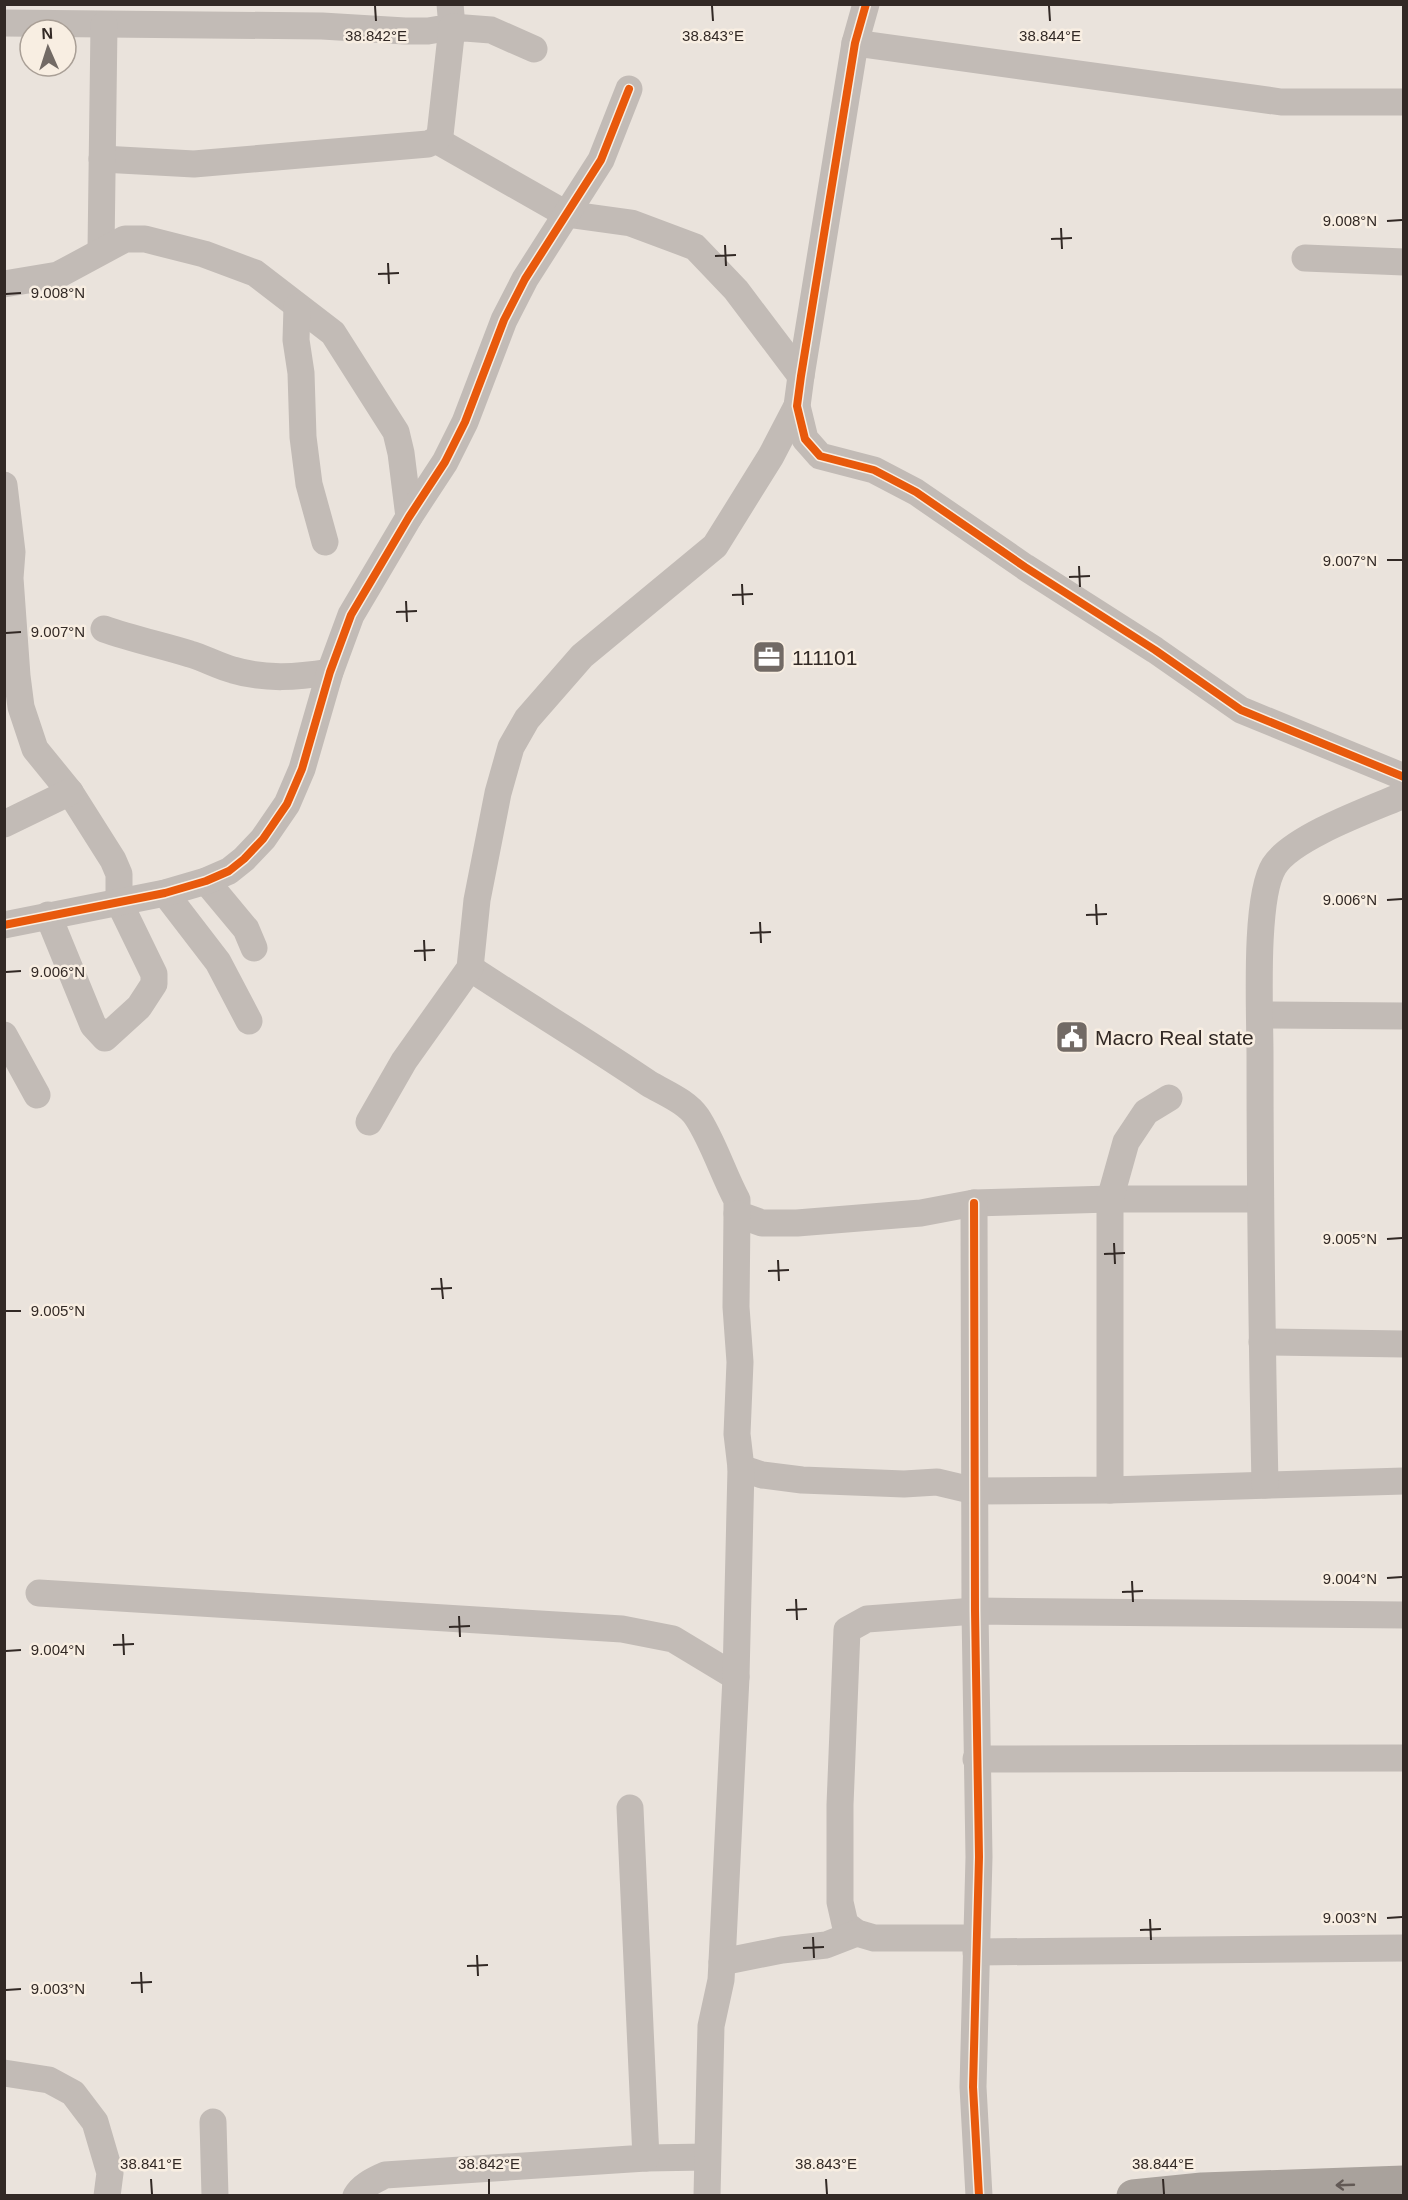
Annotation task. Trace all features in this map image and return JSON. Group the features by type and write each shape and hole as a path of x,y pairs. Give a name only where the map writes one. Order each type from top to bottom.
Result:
{"highway":[{"path":"1133,2196 1202,2189 1404,2182"}],"street":[{"path":"369,1122 404,1061 470,968 477,900 498,793 511,747 527,719 582,656 715,546 771,456 797,406 855,42 866,4"},
{"path":"4,23 104,25 162,15 428,31 451,16"},
{"path":"451,16 534,49"},
{"path":"102,159 194,164 428,144 440,135 451,16"},
{"path":"101,250 104,25"},
{"path":"855,42 1281,102 1404,102"},
{"path":"4,925 165,893 206,881 229,870 244,859 263,838 287,804 302,769 330,672 351,615 444,462 465,422 504,320 525,279 601,160 629,89"},
{"path":"436,140 566,214 631,223 695,247 736,290 801,376"},
{"path":"4,284 58,275 124,239 145,239 204,254 255,273 333,333 396,432 409,517"},
{"path":"1305,258 1404,262"},
{"path":"297,307 303,437 309,484 325,542"},
{"path":"797,406 805,439 820,456 874,470 916,492 1025,567 1155,650 1241,710 1404,777"},
{"path":"4,485 12,552 10,578 13,707 35,749 70,792 113,860 119,874 119,902 154,974 154,984 139,1006 105,1038 93,1025 48,915"},
{"path":"104,629 133,640 189,653 234,670 269,677 297,677 330,672"},
{"path":"4,824 70,792"},
{"path":"1265,1485 1260,1199 1260,1015 1262,921 1266,883 1274,865 1296,846 1334,826 1404,795"},
{"path":"206,881 246,929 255,948"},
{"path":"165,893 218,962 249,1021"},
{"path":"470,968 654,1087 674,1097 696,1115 737,1200 736,1307 740,1362 737,1434 741,1468 735,1677 721,1980 711,2026 707,2196"},
{"path":"1260,1015 1404,1016"},
{"path":"4,1035 37,1095"},
{"path":"1110,1490 1110,1199 1126,1142 1146,1112 1169,1098"},
{"path":"737,1214 762,1223 797,1223 921,1213 974,1203 1110,1199 1260,1199"},
{"path":"974,1203 976,1759 979,1857 973,2087 979,2196"},
{"path":"1262,1342 1404,1344"},
{"path":"741,1468 762,1475 802,1480 903,1484 938,1482 975,1491 1110,1490 1404,1481"},
{"path":"39,1593 622,1629 673,1640 735,1677"},
{"path":"1404,1615 975,1611 867,1619 847,1630 840,1805 840,1902 845,1924 857,1933 874,1938 976,1945 1404,1948"},
{"path":"976,1759 1404,1758"},
{"path":"630,1808 646,2158"},
{"path":"722,1962 782,1950 826,1945 857,1933"},
{"path":"4,2073 49,2080 73,2093 95,2122 110,2173 106,2196"},
{"path":"213,2122 215,2196"},
{"path":"356,2196 357,2192 385,2175 646,2158 707,2157"}],"cycle path":[{"path":"866,4 855,43 801,376 797,406 805,439 820,456 874,470 916,492 1025,567 1155,650 1241,710 1404,777"},
{"path":"4,925 165,893 206,881 229,871 263,839 287,804 302,769 330,672 351,615 409,517 445,462 465,422 504,320 525,279 601,160 629,89"},
{"path":"974,1203 975,1611 979,1857 973,2087 979,2196"}],"place":[{"name":"111101","path":"769,657"},
{"name":"Macro Real state","path":"1072,1037"}]}
